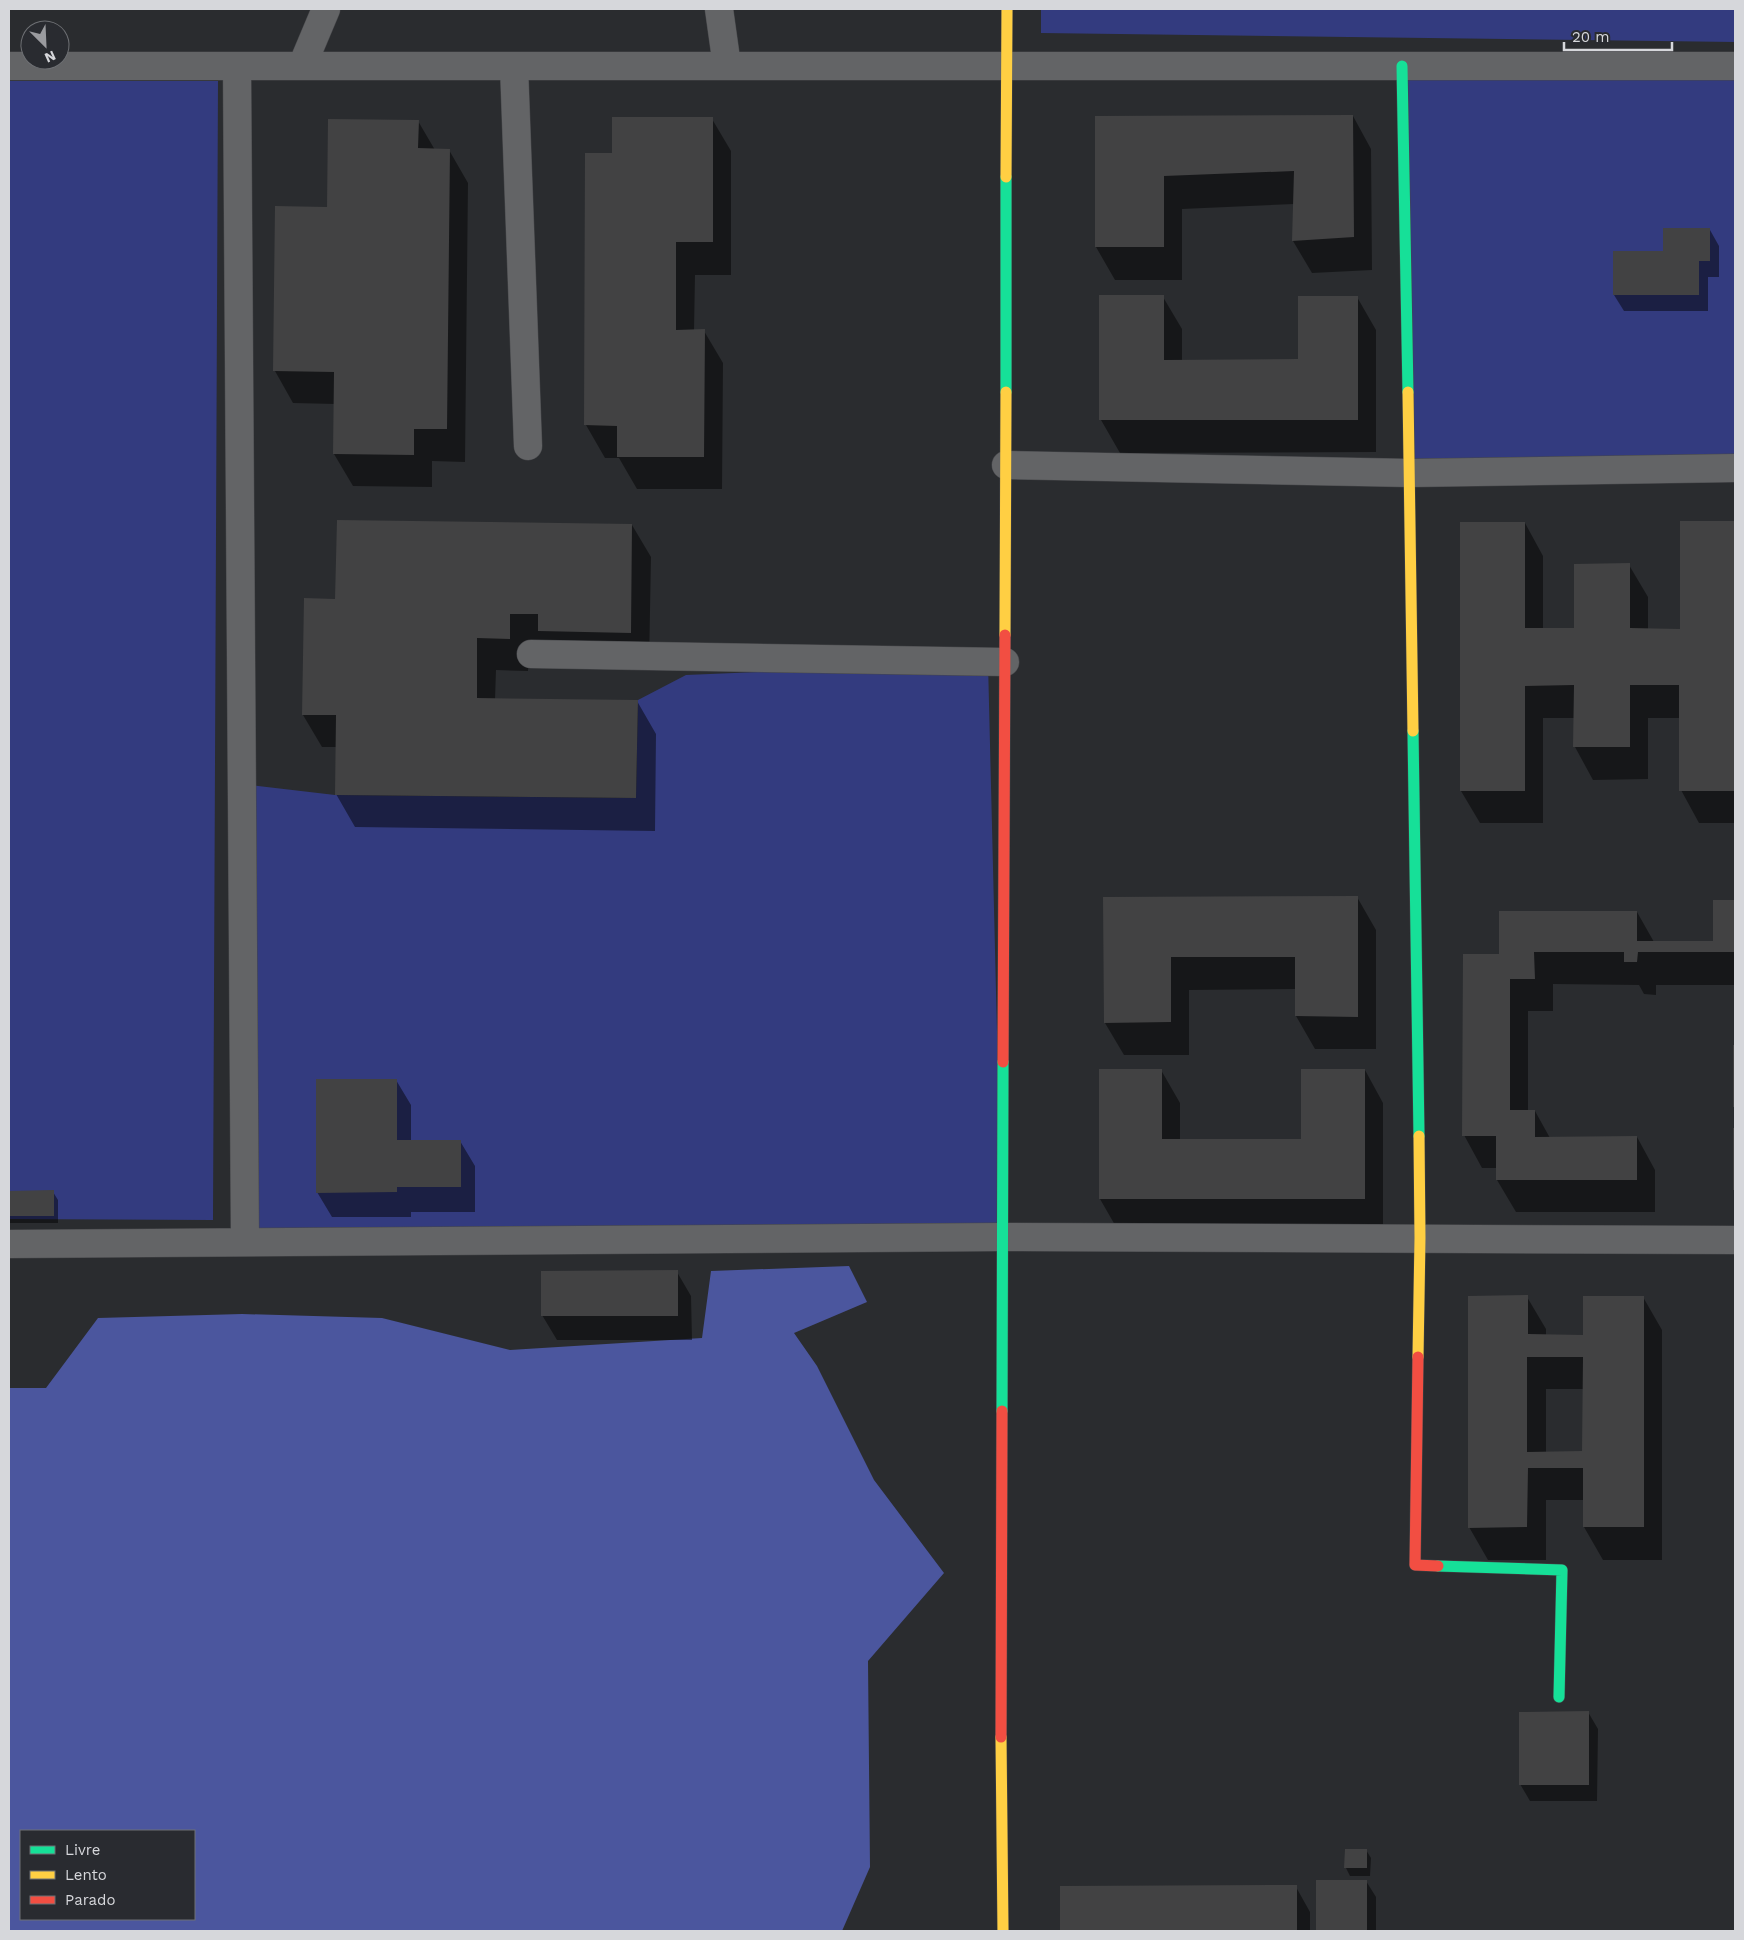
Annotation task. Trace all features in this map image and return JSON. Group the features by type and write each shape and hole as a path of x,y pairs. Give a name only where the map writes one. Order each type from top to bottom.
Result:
{"street":[{"path":"302,66 326,9"},
{"path":"719,9 727,66"},
{"path":"1003,1931 1000,1688 1007,9"},
{"path":"9,66 1735,66"},
{"path":"237,66 245,1242"},
{"path":"514,66 528,446"},
{"path":"1402,66 1410,473 1420,1238 1415,1565 1562,1570 1559,1697"},
{"path":"1006,465 1410,473 1735,468"},
{"path":"531,654 1005,662"},
{"path":"9,1244 1002,1237 1735,1240"}],"shaded area":[{"path":"1041,9 1735,9 1735,42 1041,33"},
{"path":"1402,66 1735,66 1735,468 1410,473"},
{"path":"9,81 218,81 213,1220 9,1219"},
{"path":"988,662 1002,1237 245,1242 242,784 335,795 636,798 638,700 686,675"},
{"path":"849,1266 867,1302 794,1333 817,1366 874,1480 944,1573 868,1661 870,1867 842,1931 9,1931 9,1388 46,1388 98,1318 242,1314 382,1318 510,1350 702,1338 711,1271"}],"building":[{"path":"1353,115 1354,237 1292,241 1294,171 1164,176 1164,247 1095,247 1095,116"},
{"path":"612,117 713,117 713,242 676,242 676,330 705,329 704,457 617,457 617,426 584,425 585,153 612,153"},
{"path":"328,119 419,120 418,148 450,149 447,429 414,429 414,455 333,454 334,372 273,371 275,206 327,207"},
{"path":"1663,228 1710,228 1710,261 1699,261 1699,295 1613,295 1613,251 1663,251"},
{"path":"1099,295 1164,295 1164,360 1298,359 1298,296 1358,296 1358,420 1099,420"},
{"path":"337,520 632,524 631,633 538,631 538,614 510,614 510,639 477,638 477,698 638,700 636,798 335,795 336,715 302,715 304,598 335,599"},
{"path":"1680,521 1735,521 1735,791 1679,791 1679,685 1630,685 1630,747 1573,747 1574,685 1525,686 1525,791 1460,791 1460,522 1525,522 1525,628 1574,628 1574,564 1630,563 1630,628 1680,629"},
{"path":"1358,896 1358,1017 1295,1016 1295,957 1171,957 1171,1022 1104,1023 1103,897"},
{"path":"1713,900 1735,900 1735,952 1638,952 1637,962 1624,962 1624,952 1534,952 1535,979 1510,979 1510,1110 1535,1110 1535,1137 1637,1136 1637,1180 1496,1180 1496,1136 1462,1136 1463,954 1499,954 1499,911 1637,911 1637,941 1713,941"},
{"path":"1733,1045 1735,1045 1735,1107 1733,1107"},
{"path":"1099,1069 1162,1069 1162,1139 1301,1139 1301,1069 1365,1069 1365,1199 1099,1199"},
{"path":"316,1079 397,1079 397,1140 461,1140 461,1187 397,1187 397,1192 316,1193"},
{"path":"1733,1128 1735,1128 1735,1190 1733,1190"},
{"path":"54,1190 54,1216 9,1216 9,1191"},
{"path":"678,1270 678,1316 541,1316 541,1271"},
{"path":"1528,1295 1528,1334 1583,1335 1583,1296 1644,1296 1644,1527 1583,1527 1583,1468 1528,1468 1527,1527 1468,1528 1468,1296","holes":["1527,1357 1583,1357 1582,1451 1527,1452"]},
{"path":"1589,1711 1589,1785 1519,1785 1519,1712"},
{"path":"1345,1849 1367,1849 1367,1868 1344,1868"},
{"path":"1316,1880 1367,1880 1367,1931 1316,1931"},
{"path":"1297,1885 1297,1931 1060,1931 1060,1886"}],"traffic: fast":[{"path":"1402,66 1408,392"},
{"path":"1006,177 1006,392"},
{"path":"1413,731 1419,1136"},
{"path":"1002,1411 1003,1062"},
{"path":"1438,1566 1562,1570 1559,1697"}],"traffic: slow":[{"path":"1006,177 1007,9"},
{"path":"1005,635 1006,392"},
{"path":"1408,392 1413,731"},
{"path":"1418,1357 1419,1136"},
{"path":"1001,1737 1003,1931"}],"traffic: jam":[{"path":"1003,1062 1005,635"},
{"path":"1418,1357 1415,1565 1438,1566"},
{"path":"1001,1737 1002,1411"}]}
